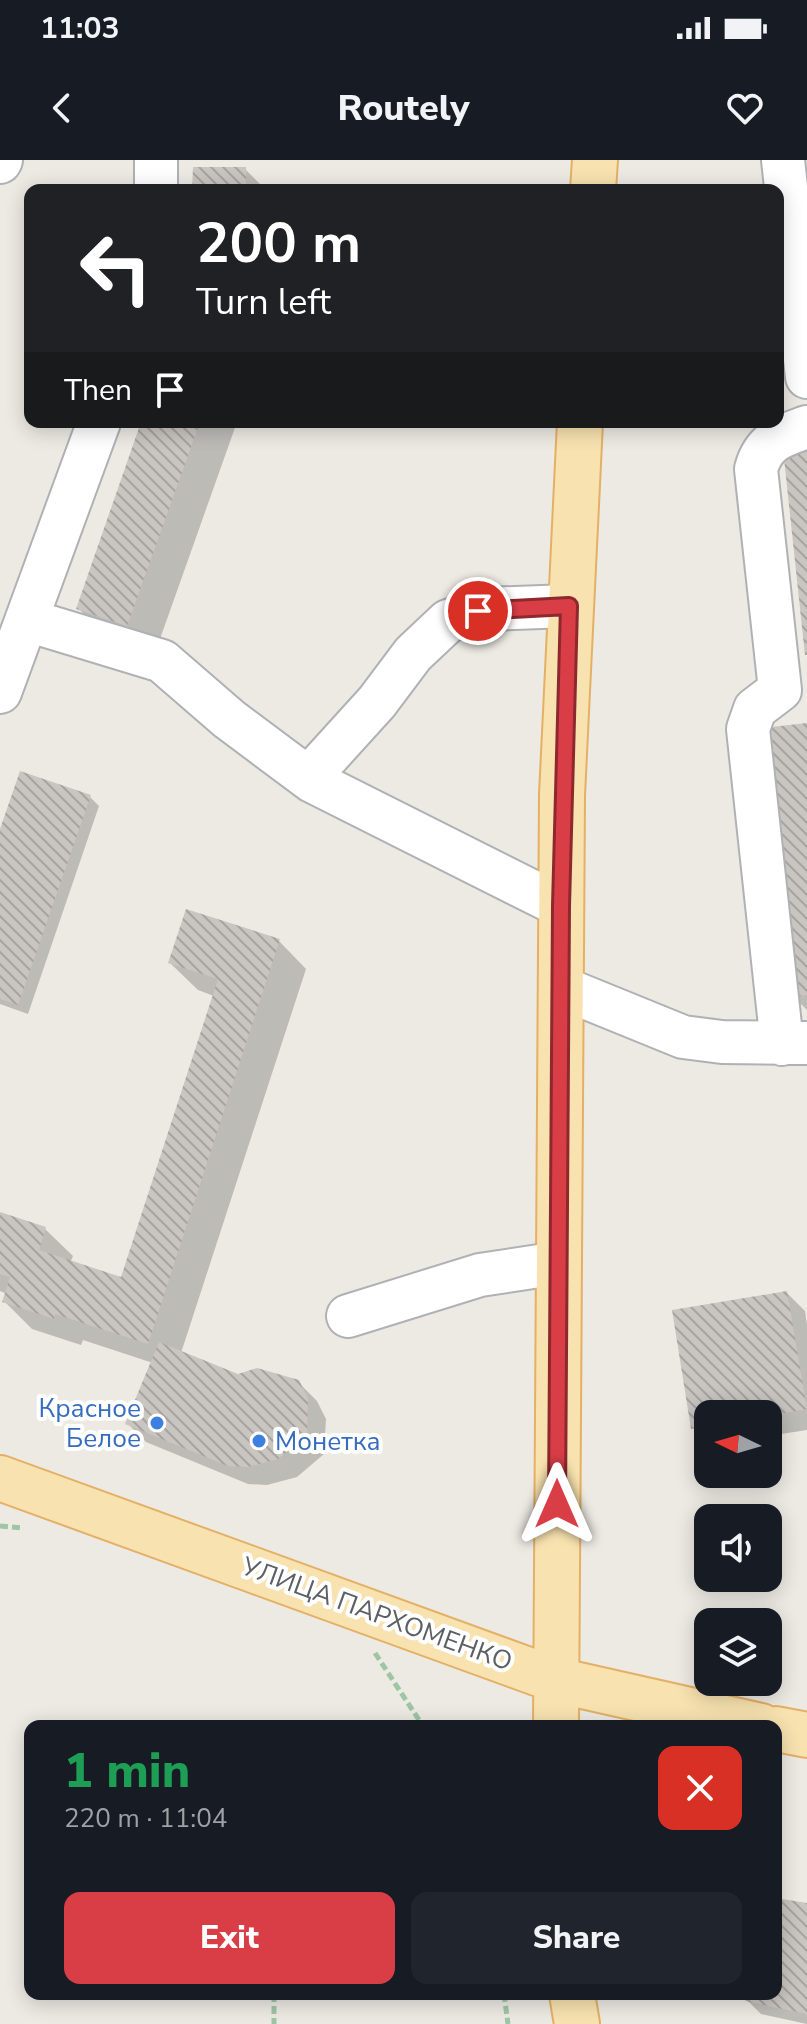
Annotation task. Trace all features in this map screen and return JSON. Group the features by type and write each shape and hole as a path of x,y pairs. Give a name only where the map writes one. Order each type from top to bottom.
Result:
{"main road":[{"path":"593,184 595,160"},
{"path":"556,1720 561,906 569,606 580,428"},
{"name":"УЛИЦА ПАРХОМЕНКО","path":"0,1478 556,1680 734,1720"},
{"path":"782,1730 807,1735"},
{"path":"573,2000 577,2024"}],"street":[{"path":"156,160 156,184"},
{"path":"783,160 807,377"},
{"path":"560,987 683,1037 794,1043 748,729 755,709 780,690 756,469 765,446 774,439 807,427"},
{"path":"0,688 97,428"},
{"path":"308,778 377,702 413,654 448,621 486,609 569,606"},
{"path":"27,620 162,661 229,719 308,778 561,906"},
{"path":"348,1316 480,1275 559,1263"}],"path":[{"path":"274,2000 274,2024"},
{"path":"505,2000 508,2024"}],"building":[{"path":"193,167 246,167 246,184 192,184"},
{"path":"139,428 198,428 127,626 76,609"},
{"path":"807,446 807,655 805,655 783,449"},
{"path":"807,723 807,995 791,997 762,728"},
{"path":"20,771 91,795 18,1005 0,999 0,829"},
{"path":"186,909 280,939 148,1344 55,1314 54,1319 2,1302 10,1277 0,1274 0,1212 46,1227 39,1250 121,1277 218,979 168,963"},
{"path":"787,1291 807,1409 782,1413 782,1400 694,1400 694,1428 691,1429 672,1310"},
{"path":"159,1342 238,1374 257,1368 299,1380 308,1399 307,1436 278,1459 248,1467 228,1466 125,1424"},
{"path":"782,1899 807,1903 807,2014 745,2001 782,2000"}],"place":[{"name":"Красное Белое","path":"157,1423"},
{"name":"Монетка","path":"259,1441"}],"route":[{"path":"478,611 569,606 562,795 557,1504"}]}
